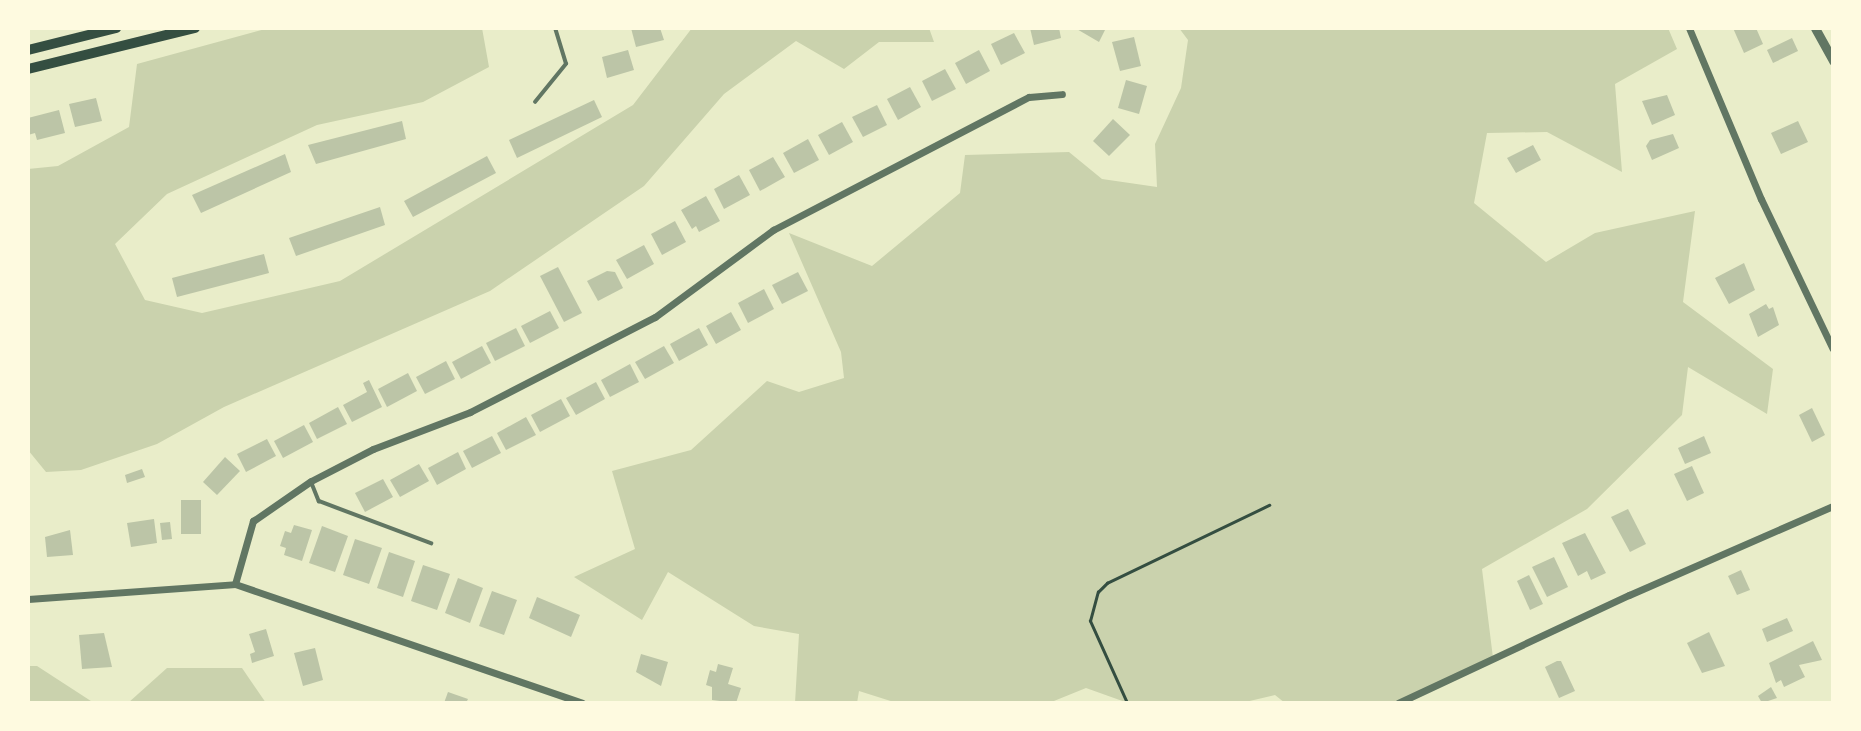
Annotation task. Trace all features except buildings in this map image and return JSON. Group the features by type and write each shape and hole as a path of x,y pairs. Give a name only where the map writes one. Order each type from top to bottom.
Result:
{"main road":[{"path":"28,50 116,28"},
{"path":"28,69 195,28"}],"street":[{"path":"1689,28 1761,199 1833,349"},
{"path":"1815,28 1833,61"},
{"path":"235,584 253,521 311,481 373,449 470,412 655,317 774,230 1029,97 1062,93"},
{"path":"1398,703 1629,595 1833,506"},
{"path":"28,599 235,584 582,703"}],"lane":[{"path":"535,102 566,64 555,28"},
{"path":"311,481 319,501 431,543"}],"path":[{"path":"1128,703 1090,621 1098,592 1107,583 1269,505"}],"green space":[{"path":"269,28 482,28 489,67 423,102 317,125 167,194 115,244 145,300 202,313 340,281 633,105 692,28 929,28 934,42 879,42 844,69 796,41 724,94 644,186 490,291 224,407 157,444 81,470 46,472 28,450 28,169 58,166 129,127 137,64"},
{"path":"1179,28 1668,28 1677,49 1615,84 1622,172 1547,132 1487,133 1474,203 1546,262 1595,233 1695,211 1683,302 1773,369 1767,414 1688,367 1682,415 1587,509 1482,569 1493,658 1398,703 1285,703 1275,695 1241,703 1128,703 1086,688 1049,703 897,703 859,691 857,703 795,703 799,634 754,626 668,572 642,620 574,577 635,549 612,471 691,450 767,381 799,392 844,378 841,352 789,233 872,266 960,193 965,155 1069,152 1102,179 1157,187 1155,144 1181,88 1188,40"},
{"path":"28,666 37,666 94,703 28,703"},
{"path":"167,668 242,668 266,703 128,703"}]}
